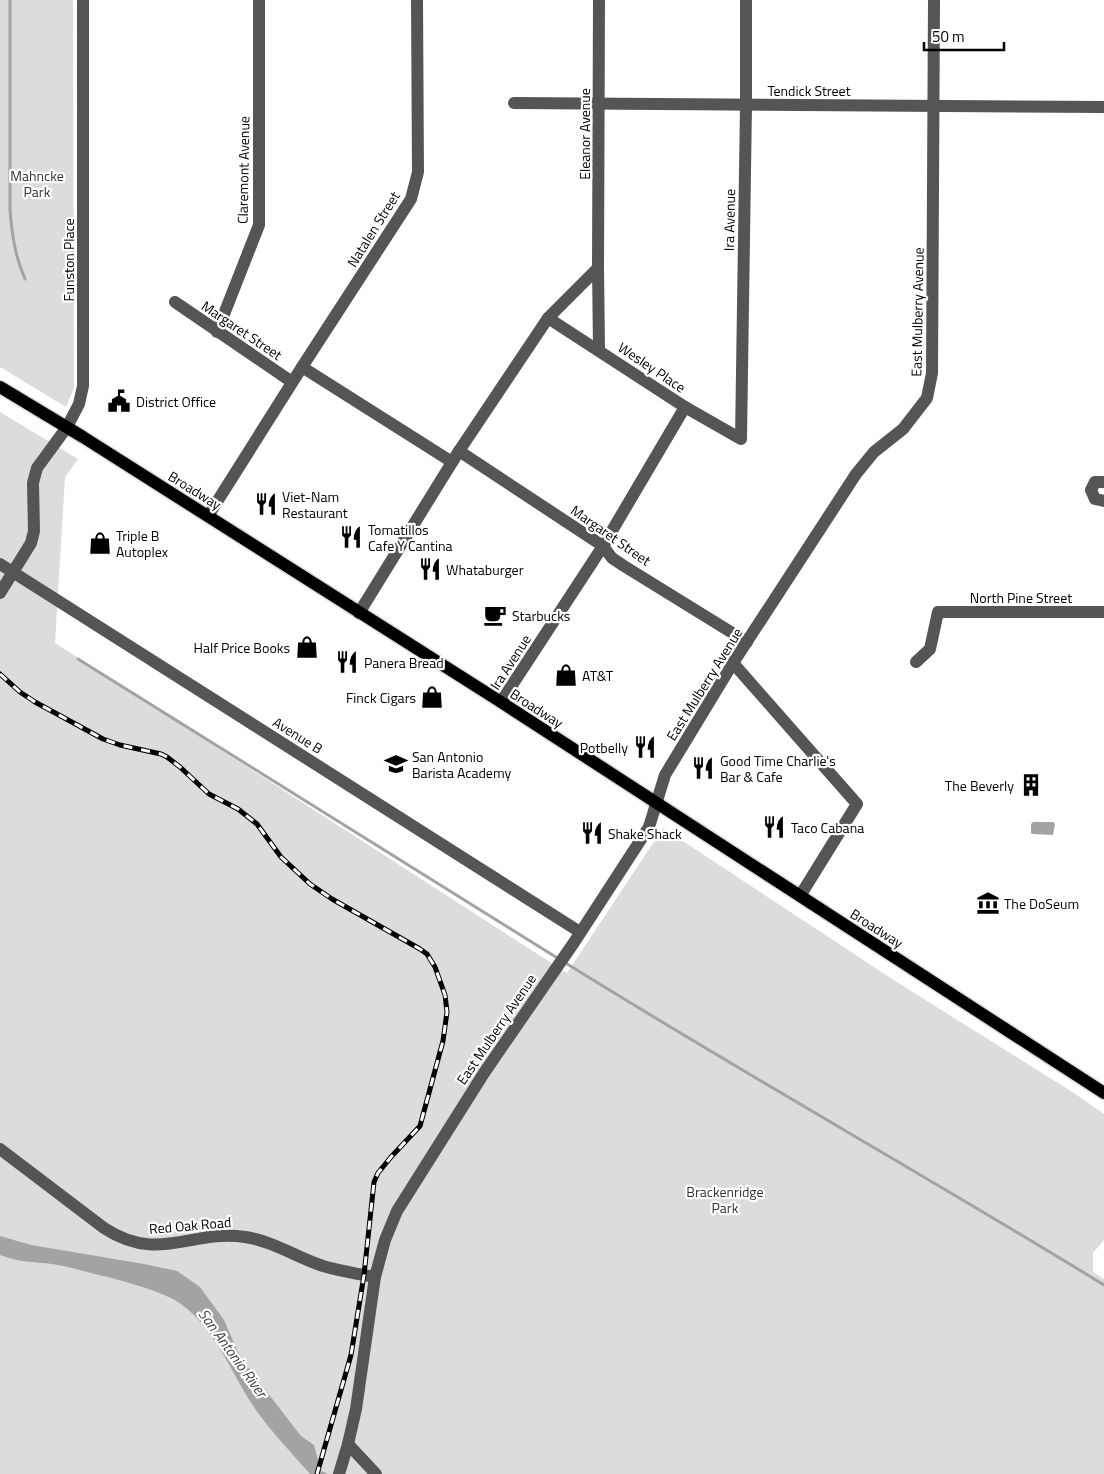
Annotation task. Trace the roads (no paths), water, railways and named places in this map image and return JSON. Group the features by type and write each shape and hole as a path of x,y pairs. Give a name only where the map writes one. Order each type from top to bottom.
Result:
{"main road":[{"name":"Broadway","path":"0,387 67,427 502,702 1104,1093"}],"street":[{"name":"Funston Place","path":"0,593 31,543 34,531 32,483 37,468 67,427 79,404 83,386 83,0"},
{"name":"Claremont Avenue","path":"217,332 259,225 258,0"},
{"name":"Natalen Street","path":"292,382 411,199 418,172 417,0"},
{"name":"Eleanor Avenue","path":"599,0 599,350"},
{"name":"Ira Avenue","path":"741,440 746,0"},
{"name":"East Mulberry Avenue","path":"340,1470 356,1409 375,1277 397,1211 484,1073 571,946 649,827 665,775 746,642 864,462 903,429 927,398 932,373 934,0"},
{"name":"Tendick Street","path":"514,102 1104,107"},
{"path":"359,613 456,457 548,318 598,268"},
{"name":"Margaret Street","path":"175,302 292,382"},
{"name":"Wesley Place","path":"548,318 741,440"},
{"name":"Margaret Street","path":"302,367 603,546 612,558 746,642"},
{"path":"208,516 292,382"},
{"name":"Ira Avenue","path":"502,702 603,546 686,407"},
{"path":"1104,482 1096,482 1090,490 1095,499 1104,500"},
{"name":"Avenue B","path":"0,564 580,932"},
{"name":"North Pine Street","path":"916,662 930,649 938,612 1104,612"},
{"path":"733,663 857,804 800,896"},
{"name":"Red Oak Road","path":"0,1149 104,1228 122,1239 154,1245 220,1236 244,1236 280,1247 323,1266 375,1277"},
{"path":"348,1444 376,1474"}],"water":[{"path":"1033,822 1053,822 1055,824 1053,835 1031,833 1031,824"},
{"name":"San Antonio River","path":"0,1236 31,1245 177,1271 200,1287 224,1320 237,1350 250,1370 301,1436 314,1445 321,1471 328,1474 310,1474 275,1435 247,1396 211,1335 188,1309 165,1295 133,1284 66,1267 19,1260 0,1255"}],"waterway":[{"path":"10,0 10,210 14,245 25,279"},
{"path":"78,659 559,959"},
{"path":"564,962 698,1044 1104,1285"}],"railway":[{"path":"0,674 20,692 35,702 103,739 167,757 209,794 238,809 257,824 281,857 310,884 332,899 420,949 427,954 435,967 445,995 447,1012 443,1041 420,1126 391,1157 378,1173 374,1182 364,1275 351,1355 317,1474"}],"place":[{"name":"District Office","path":"119,401"},
{"name":"Viet-Nam Restaurant","path":"266,504"},
{"name":"Tomatillos Cafe Y Cantina","path":"351,537"},
{"name":"Triple B Autoplex","path":"100,543"},
{"name":"Whataburger","path":"430,569"},
{"name":"Starbucks","path":"495,615"},
{"name":"Half Price Books","path":"307,647"},
{"name":"Panera Bread","path":"347,662"},
{"name":"AT&T","path":"566,675"},
{"name":"Finck Cigars","path":"432,697"},
{"name":"Potbelly","path":"645,747"},
{"name":"San Antonio Barista Academy","path":"396,764"},
{"name":"Good Time Charlie's Bar & Cafe","path":"703,768"},
{"name":"The Beverly","path":"1031,785"},
{"name":"Taco Cabana","path":"774,827"},
{"name":"Shake Shack","path":"592,833"},
{"name":"The DoSeum","path":"988,903"}],"park label":[{"name":"Mahncke Park","path":"37,184"},
{"name":"Brackenridge Park","path":"725,1200"}]}
